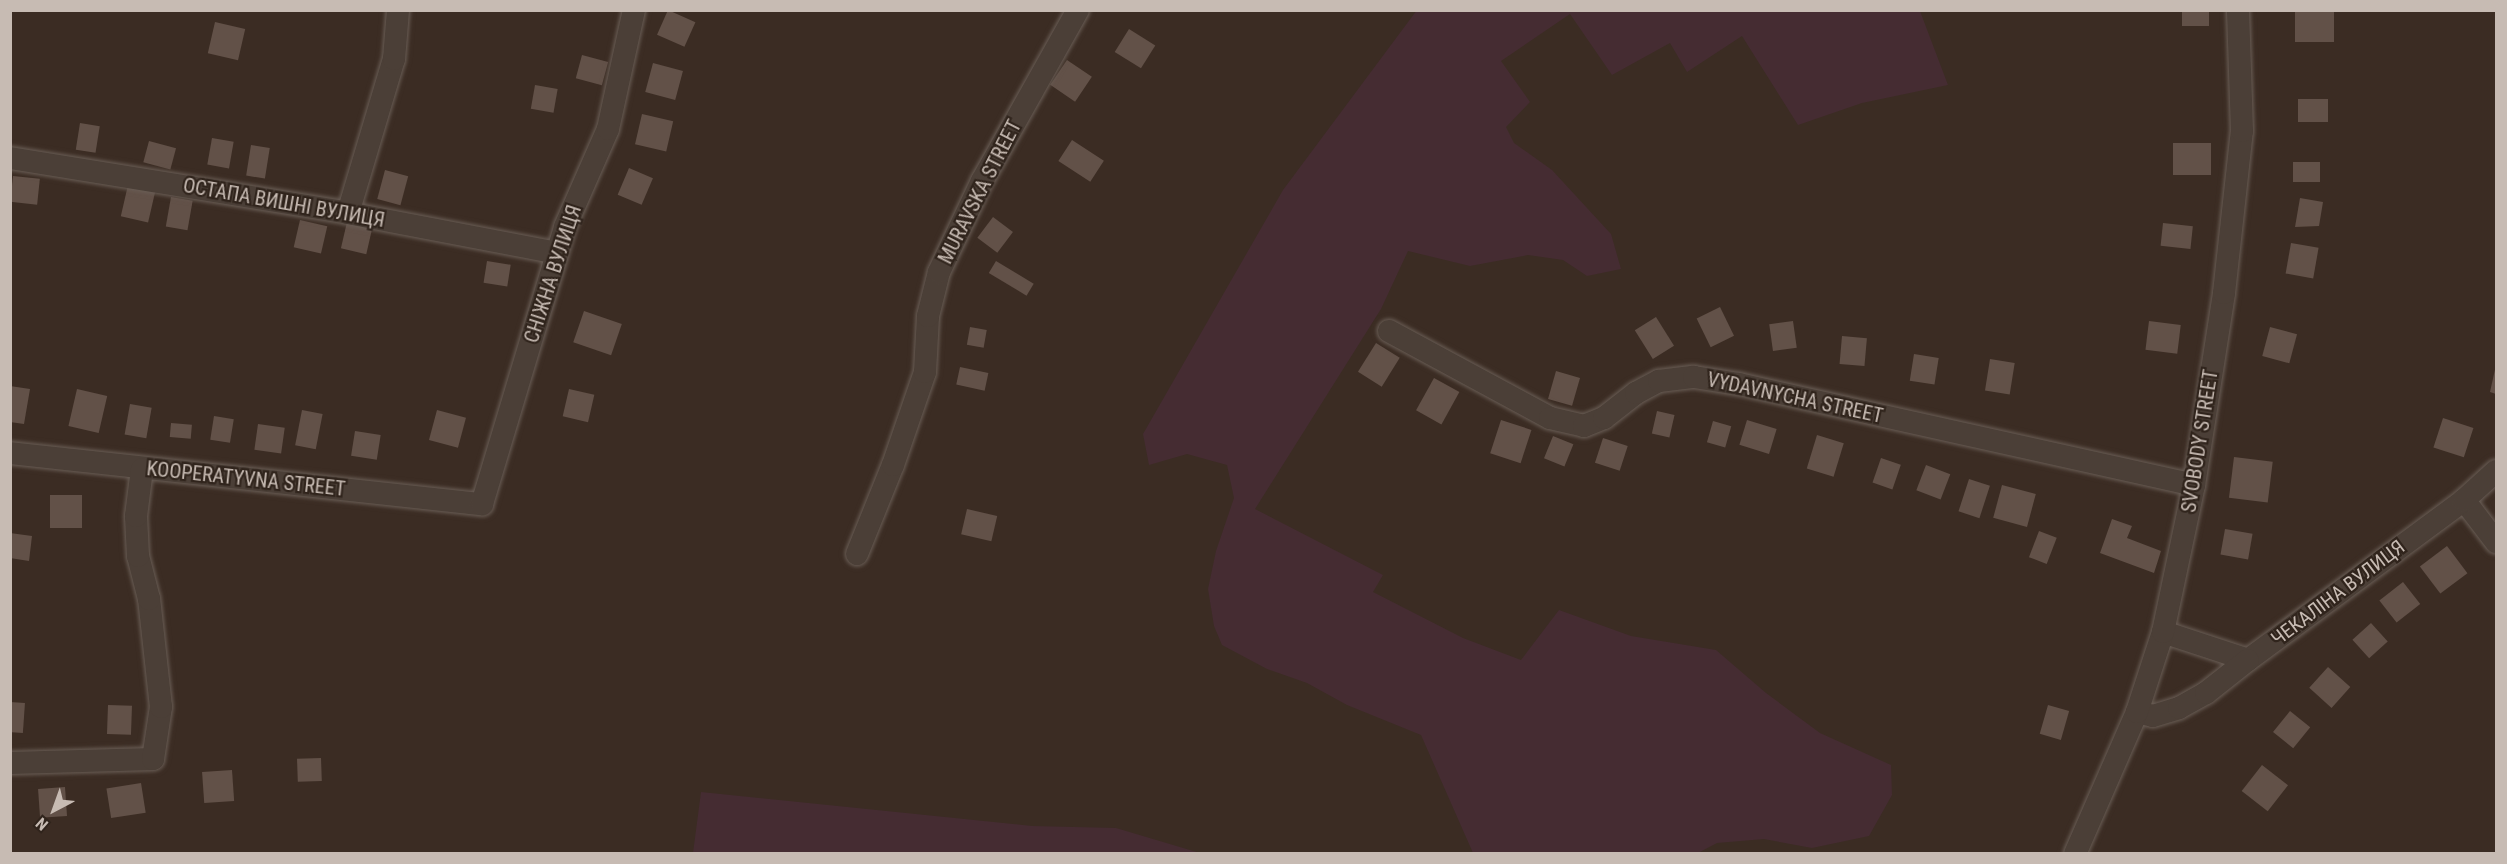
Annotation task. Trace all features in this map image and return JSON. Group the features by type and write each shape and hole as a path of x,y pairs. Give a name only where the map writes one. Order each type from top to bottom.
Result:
{"street":[{"path":"348,213 394,59 398,10"},
{"name":"СНІЖНА ВУЛИЦЯ","path":"482,504 564,227 608,129 634,10"},
{"name":"MURAVSKA STREET","path":"857,554 893,465 925,372 928,316 939,272 982,180 1078,10"},
{"name":"SVOBODY STREET","path":"2075,854 2137,712 2163,632 2194,485 2224,292 2242,131 2238,10"},
{"name":"ОСТАПА ВИШНІ ВУЛИЦЯ","path":"10,158 348,213 557,254"},
{"name":"VYDAVNYCHA STREET","path":"1389,331 1550,418 1584,426 1604,418 1636,393 1659,381 1694,377 1739,384 2194,485"},
{"name":"KOOPERATYVNA STREET","path":"10,453 482,504"},
{"path":"10,763 153,759 161,707 149,599 138,556 136,516 142,469"},
{"name":"ЧЕКАЛІНА ВУЛИЦЯ","path":"2137,712 2153,716 2179,708 2206,693 2463,500 2496,471"},
{"path":"2463,500 2496,542"},
{"path":"2163,632 2248,660"}],"shaded area":[{"path":"1417,10 1920,11 1948,85 1862,103 1798,125 1742,36 1687,72 1670,43 1612,75 1570,14 1501,61 1530,102 1506,127 1514,143 1552,170 1611,234 1621,269 1587,276 1563,260 1528,255 1470,266 1408,251 1381,309 1255,509 1383,575 1373,592 1463,638 1521,660 1559,610 1631,636 1716,650 1766,693 1820,733 1891,765 1892,795 1869,836 1812,848 1764,839 1717,843 1696,854 1473,853 1421,735 1347,705 1307,683 1267,669 1222,645 1214,626 1208,589 1216,551 1234,498 1227,465 1187,454 1149,465 1143,434 1283,190"},
{"path":"701,792 1032,826 1116,828 1200,853 693,853"}],"building":[{"path":"668,10 695,22 684,47 657,35"},
{"path":"2182,10 2209,10 2209,26 2182,26"},
{"path":"2295,11 2334,11 2334,42 2295,42"},
{"path":"215,22 245,29 238,60 208,53"},
{"path":"1129,29 1155,45 1141,68 1115,52"},
{"path":"582,55 608,62 602,85 576,78"},
{"path":"1067,60 1092,77 1075,102 1050,85"},
{"path":"653,63 683,71 675,100 645,92"},
{"path":"535,85 558,89 553,113 531,109"},
{"path":"2298,99 2328,99 2328,122 2298,122"},
{"path":"642,114 673,121 666,151 635,144"},
{"path":"80,123 100,126 96,153 76,150"},
{"path":"212,138 234,142 229,168 207,165"},
{"path":"1072,140 1104,161 1090,182 1058,161"},
{"path":"149,141 176,148 170,169 143,162"},
{"path":"2173,143 2211,143 2211,175 2173,175"},
{"path":"251,145 270,148 265,179 246,176"},
{"path":"2293,162 2320,162 2320,182 2293,182"},
{"path":"629,168 653,178 642,205 618,195"},
{"path":"385,170 408,176 400,205 377,199"},
{"path":"13,176 40,179 37,205 10,202"},
{"path":"128,185 155,191 148,222 121,216"},
{"path":"171,197 193,201 187,230 166,227"},
{"path":"2300,198 2323,202 2319,226 2295,227"},
{"path":"993,217 1013,232 997,253 977,238"},
{"path":"300,220 327,226 321,254 294,247"},
{"path":"347,222 372,228 366,254 341,248"},
{"path":"2163,223 2193,226 2190,249 2161,246"},
{"path":"2291,243 2319,248 2313,278 2286,274"},
{"path":"487,261 511,265 507,286 484,283"},
{"path":"996,261 1034,284 1027,296 989,273"},
{"path":"1720,307 1734,336 1711,347 1697,318"},
{"path":"584,311 622,324 611,355 573,342"},
{"path":"1656,317 1674,346 1653,359 1635,330"},
{"path":"1793,321 1797,348 1773,351 1769,324"},
{"path":"2149,321 2181,325 2177,354 2145,350"},
{"path":"970,327 987,330 984,348 967,345"},
{"path":"2270,327 2297,334 2289,363 2262,356"},
{"path":"1842,336 1867,338 1864,366 1840,364"},
{"path":"1376,343 1400,358 1382,387 1358,372"},
{"path":"1914,354 1939,358 1934,385 1910,381"},
{"path":"1990,359 2015,363 2010,395 1985,391"},
{"path":"2496,365 2496,394 2490,392"},
{"path":"960,367 988,373 985,391 956,385"},
{"path":"1556,371 1580,378 1572,406 1548,399"},
{"path":"1434,378 1459,392 1441,424 1416,410"},
{"path":"10,386 30,389 24,424 10,422"},
{"path":"77,389 107,396 99,433 68,426"},
{"path":"569,389 594,395 588,422 563,416"},
{"path":"130,404 152,408 146,438 125,435"},
{"path":"302,410 323,414 316,449 295,445"},
{"path":"437,410 466,418 458,448 429,440"},
{"path":"1657,411 1675,415 1669,437 1652,433"},
{"path":"214,416 234,419 230,443 210,440"},
{"path":"2443,418 2473,428 2464,457 2433,447"},
{"path":"1501,420 1531,430 1521,463 1490,453"},
{"path":"1747,420 1777,429 1769,454 1739,445"},
{"path":"1713,421 1731,426 1725,447 1707,442"},
{"path":"171,423 192,425 191,439 170,437"},
{"path":"258,424 285,428 281,454 254,450"},
{"path":"355,431 381,435 377,460 351,456"},
{"path":"1817,435 1844,443 1834,477 1807,468"},
{"path":"1553,436 1573,444 1564,466 1544,458"},
{"path":"1603,438 1628,446 1620,471 1595,463"},
{"path":"2234,457 2273,462 2268,502 2229,498"},
{"path":"1881,458 1901,465 1892,489 1873,483"},
{"path":"1926,465 1950,474 1941,500 1916,490"},
{"path":"1969,479 1990,486 1979,518 1958,511"},
{"path":"2002,485 2036,494 2027,527 1993,518"},
{"path":"50,495 82,495 82,528 50,528"},
{"path":"967,509 997,516 991,541 961,534"},
{"path":"2112,519 2132,526 2127,538 2161,551 2154,573 2100,553"},
{"path":"2225,529 2253,534 2248,559 2220,555"},
{"path":"2039,531 2057,538 2047,564 2029,557"},
{"path":"10,533 32,536 29,561 10,558"},
{"path":"2447,546 2467,573 2440,594 2420,566"},
{"path":"2403,582 2420,604 2397,623 2379,600"},
{"path":"2371,623 2388,642 2369,658 2352,640"},
{"path":"2328,667 2350,687 2332,708 2309,688"},
{"path":"10,702 25,703 23,733 10,732"},
{"path":"108,705 132,706 131,735 107,734"},
{"path":"2048,705 2069,711 2061,740 2040,734"},
{"path":"2290,711 2310,727 2293,748 2273,732"},
{"path":"321,758 322,781 298,782 297,759"},
{"path":"2262,765 2288,785 2268,811 2242,791"},
{"path":"232,770 234,801 204,803 202,772"},
{"path":"141,783 146,813 111,818 106,788"},
{"path":"65,787 67,816 40,818 38,789"}]}
